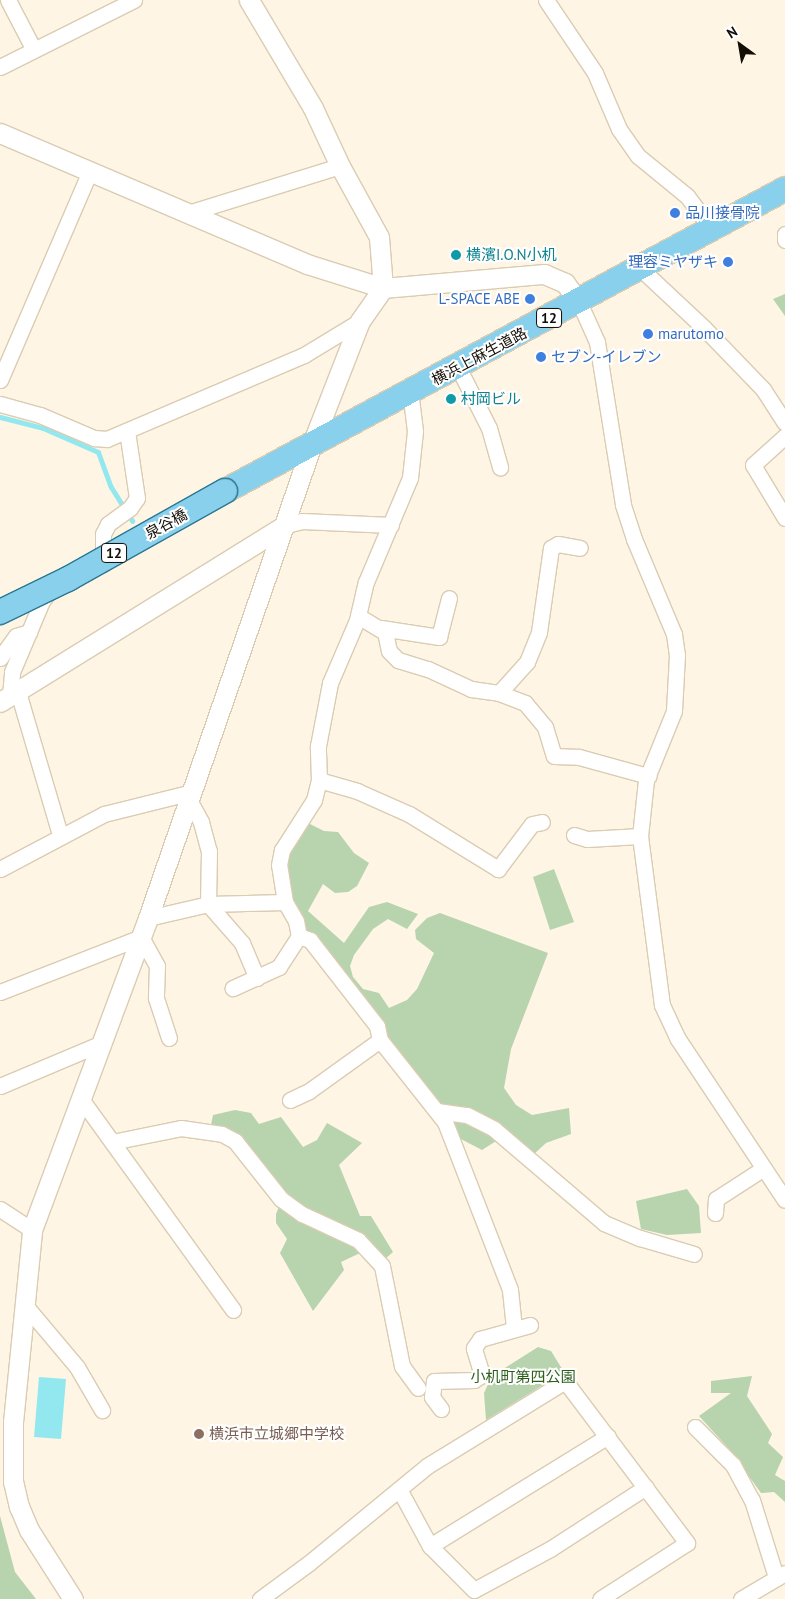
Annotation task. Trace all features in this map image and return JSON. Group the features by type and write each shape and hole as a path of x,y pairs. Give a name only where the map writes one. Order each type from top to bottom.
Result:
{"main road":[{"name":"横浜上麻生道路","path":"225,491 641,269 785,189"},
{"name":"泉谷橋","path":"0,612 68,579 225,491"}],"street":[{"path":"8,0 34,50"},
{"path":"0,68 134,0"},
{"path":"73,1599 29,1530 19,1507 13,1482 12,1438 32,1230 148,918 286,525 312,444 360,321 383,288 379,237 340,166 313,108 249,0"},
{"path":"546,0 595,73 619,129 638,156 687,196 712,229"},
{"path":"0,133 307,264 383,288 544,274 566,283 579,302 597,342 624,505 634,539 674,634 677,655 674,712 648,776 640,836 662,1005 678,1039 785,1200"},
{"path":"188,213 340,166"},
{"path":"0,380 90,171"},
{"path":"785,234 785,240"},
{"path":"641,269 704,328 763,390 785,423"},
{"path":"0,404 40,415 94,438 107,439 304,355 360,321"},
{"path":"458,367 489,428 500,467"},
{"path":"234,988 279,967 299,936 296,921 285,902 279,865 282,850 314,800 319,780 318,746 330,683 358,616 366,582 410,478 415,431 410,393"},
{"path":"60,835 10,697 12,672 42,601 56,581 72,572 92,577 102,573 103,534 108,524 125,512 137,498 127,431"},
{"path":"785,436 753,465 785,518"},
{"path":"10,697 286,525 302,521 391,525"},
{"path":"499,693 527,662 539,632 551,548 558,544 580,548"},
{"path":"358,616 381,628 439,637 449,598"},
{"path":"381,628 388,651 398,660 428,668 471,689 499,693 525,703 545,727 554,756 579,757 648,776"},
{"path":"0,658 16,636 29,632"},
{"path":"319,780 357,791 409,814 498,869 532,824 542,822"},
{"path":"0,869 60,835 104,814 191,796"},
{"path":"191,796 209,851 208,904 242,943 257,978"},
{"path":"574,835 587,839 640,836"},
{"path":"148,918 208,904 285,902"},
{"path":"299,936 310,940 377,1026 380,1040 445,1122 510,1290 514,1329"},
{"path":"0,992 141,937"},
{"path":"141,937 157,966 156,998 169,1038"},
{"path":"290,1100 309,1090 380,1040"},
{"path":"0,1086 102,1042"},
{"path":"81,1099 233,1310"},
{"path":"437,1112 467,1115 494,1129 604,1223 640,1238 694,1254"},
{"path":"112,1142 181,1128 222,1134 235,1141 256,1171 281,1199 302,1214 358,1240 382,1266 402,1366 418,1388"},
{"path":"715,1213 716,1199 764,1168"},
{"path":"0,1209 32,1230"},
{"path":"24,1304 77,1367 102,1410"},
{"path":"441,1409 432,1397 434,1381 474,1380 482,1375 476,1344 480,1340 530,1325"},
{"path":"260,1599 310,1563 427,1466 565,1381 687,1543 600,1599"},
{"path":"695,1427 733,1465 752,1500 781,1575 741,1599"},
{"path":"430,1546 608,1436"},
{"path":"399,1490 430,1546 474,1590 550,1549 646,1487"}],"green space":[{"path":"785,294 785,316 773,299"},
{"path":"308,823 324,831 338,832 354,853 369,863 357,886 348,892 335,893 323,884 308,911 344,943 369,907 387,902 418,914 407,929 388,919 373,929 354,955 350,966 353,977 363,989 379,993 389,1008 407,1000 417,989 434,953 416,939 415,930 427,918 440,913 548,953 511,1049 504,1088 516,1105 532,1115 569,1108 571,1134 546,1143 533,1155 507,1134 482,1150 457,1137 303,931 288,899 284,866 287,851"},
{"path":"554,869 574,922 550,930 533,877"},
{"path":"235,1110 251,1113 259,1124 281,1117 303,1147 317,1140 327,1123 362,1143 339,1165 360,1216 371,1216 393,1252 385,1259 373,1247 341,1262 344,1270 313,1311 280,1253 287,1239 276,1223 276,1214 284,1194 211,1125 213,1115"},
{"path":"687,1189 699,1206 701,1233 667,1235 641,1229 636,1201"},
{"name":"小机町第四公園","path":"538,1347 551,1351 564,1372 486,1420 484,1393 492,1376"},
{"path":"752,1376 747,1396 772,1434 768,1443 783,1457 775,1475 785,1481 785,1502 774,1492 761,1493 730,1450 699,1416 731,1393 711,1393 711,1381"},
{"path":"0,1516 15,1572 36,1599 0,1599"}],"water":[{"path":"39,1377 66,1379 61,1439 34,1437"}],"waterway":[{"path":"0,417 43,428 98,452 111,487 132,521"}],"place":[{"name":"品川接骨院","path":"675,213"},
{"name":"横濱I.O.N小机","path":"456,255"},
{"name":"理容ミヤザキ","path":"728,262"},
{"name":"L-SPACE ABE","path":"530,299"},
{"name":"marutomo","path":"648,334"},
{"name":"セブン-イレブン","path":"541,357"},
{"name":"村岡ビル","path":"451,399"},
{"name":"横浜市立城郷中学校","path":"199,1434"}]}
